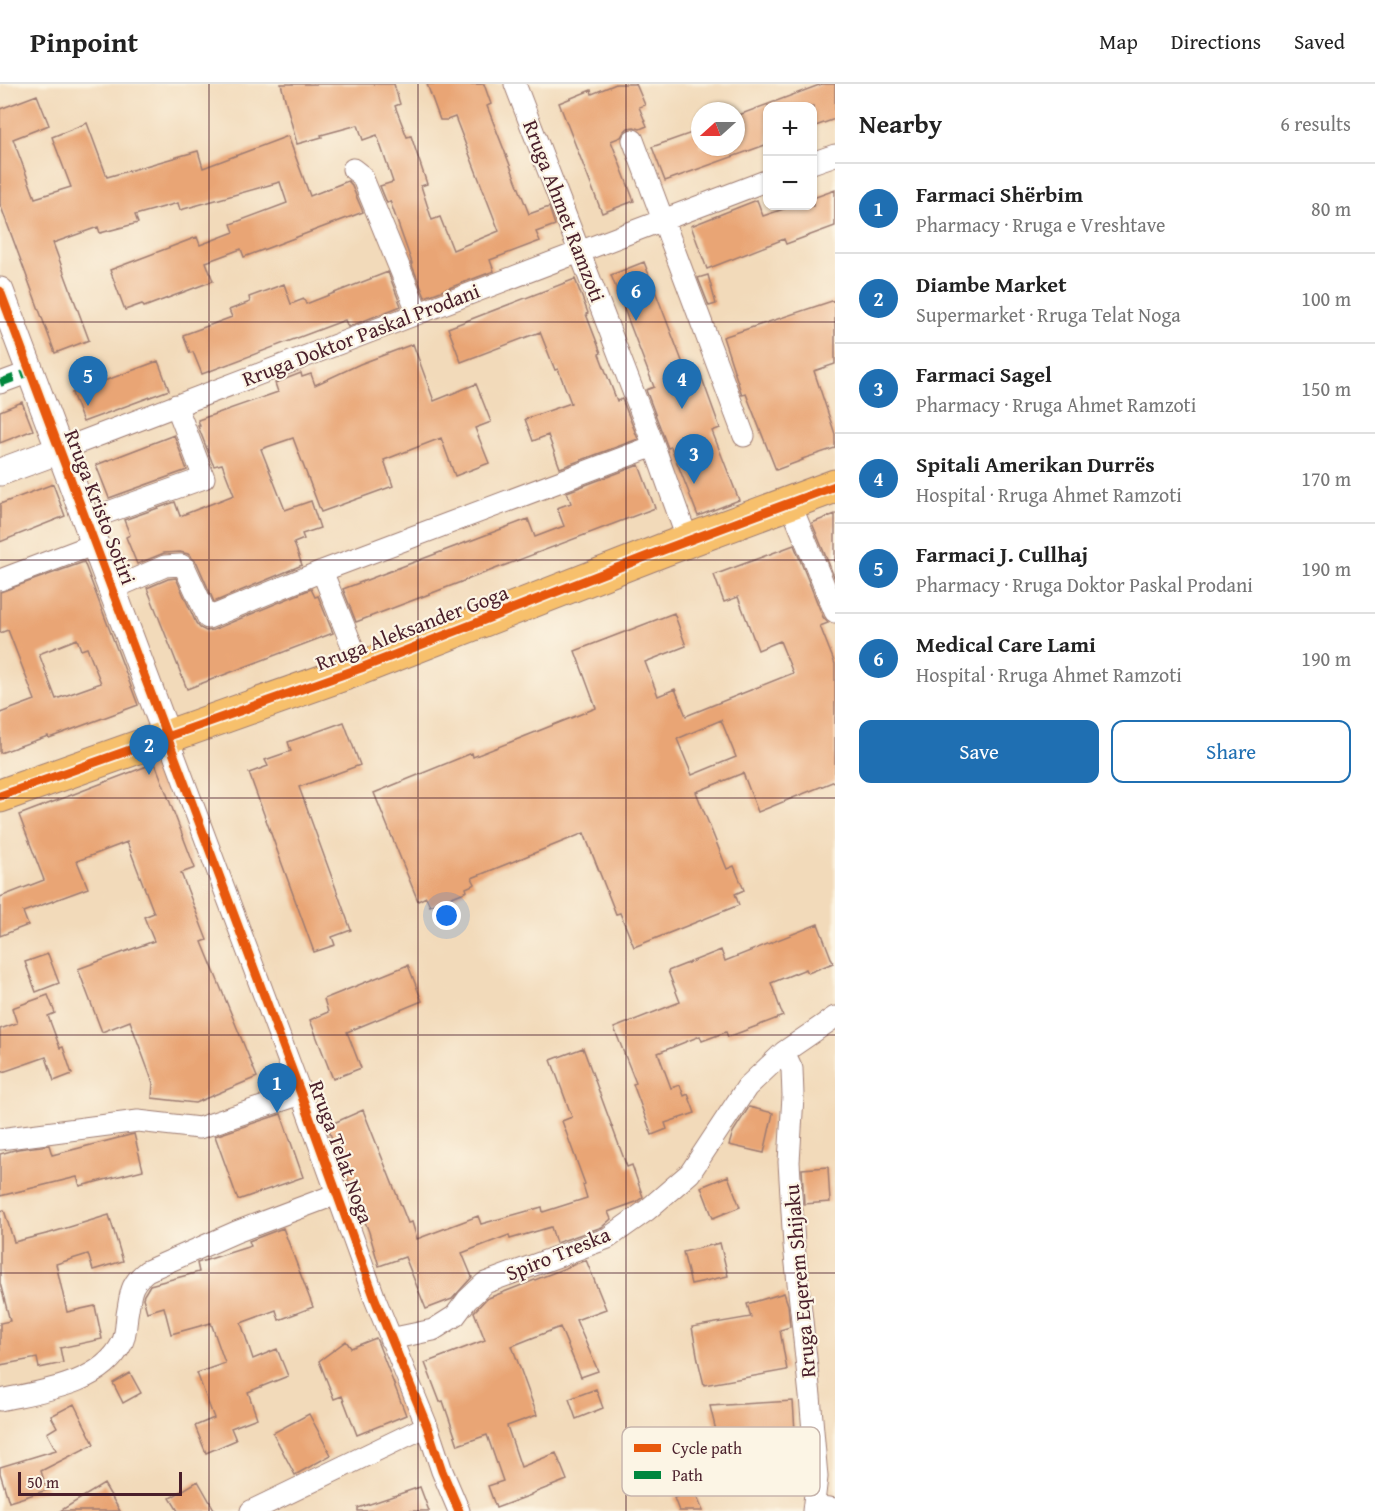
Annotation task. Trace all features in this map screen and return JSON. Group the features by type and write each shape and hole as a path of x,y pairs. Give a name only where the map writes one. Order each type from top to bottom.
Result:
{"main road":[{"name":"Rruga Aleksander Goga","path":"0,796 361,668 835,486"}],"street":[{"name":"Rruga Ahmet Ramzoti","path":"515,84 654,446 688,541"},
{"path":"633,140 744,436"},
{"path":"817,162 835,155"},
{"path":"354,169 362,176 418,314"},
{"name":"Rruga Doktor Paskal Prodani","path":"60,450 763,182"},
{"name":"Rruga Kristo Sotiri","path":"0,291 167,736"},
{"path":"0,384 30,372"},
{"path":"0,580 91,532 204,478 176,405"},
{"path":"112,589 165,566 181,565 185,568 208,618 322,571 654,446"},
{"path":"0,472 60,450"},
{"path":"790,503 835,612"},
{"path":"322,571 361,668"},
{"name":"Rruga Telat Noga","path":"167,736 390,1339 427,1426 442,1471 459,1511"},
{"name":"Spiro Treska","path":"390,1339 433,1330 455,1316 467,1300 485,1283 608,1238 646,1211 690,1173 747,1087 784,1052 835,1017"},
{"name":"Rruga Eqerem Shijaku","path":"784,1052 792,1069 793,1096 789,1162 794,1245 813,1427"},
{"path":"0,1139 138,1121 199,1128 301,1094"},
{"path":"0,1400 84,1379 102,1367 123,1341 132,1288 137,1278 147,1271 236,1232 337,1194"},
{"path":"251,1511 427,1426"}],"building":[{"path":"281,84 394,84 400,104 395,106 407,137 411,136 427,184 421,186 432,220 440,217 453,250 499,231 455,117 440,120 427,84 484,84 491,104 487,106 529,214 549,207 555,225 536,232 540,241 490,260 494,271 425,297 390,201 387,203 380,186 393,182 377,135 363,140 358,125 297,144"},
{"path":"616,84 636,84 645,105 639,107 647,126 640,129 628,128 621,137 611,141 634,201 602,213 559,103 591,90 592,94"},
{"path":"822,84 835,84 835,119 817,126 817,102 774,102"},
{"path":"37,95 49,125 13,139 35,198 71,187 52,137 87,123 107,177 198,151 203,168 288,136 310,196 348,181 363,212 244,257 241,249 206,262 213,281 144,307 142,304 125,310 110,270 197,237 200,245 234,232 231,224 287,203 280,182 180,210 178,203 135,215 138,223 100,233 98,227 53,243 89,340 55,353 0,204 0,109"},
{"path":"763,106 763,146 745,152 745,113"},
{"path":"691,133 691,156 735,156 665,181 652,147"},
{"path":"835,190 835,226 786,244 784,239 707,269 691,226 757,200 763,216 780,210 817,210 817,197"},
{"path":"644,262 687,374 699,370 720,428 712,431 739,500 698,516 646,390 654,387 611,275"},
{"path":"388,272 401,306 348,327 345,320 202,374 183,335 232,317 229,310 250,302 249,297 284,284 291,304 304,299 306,304"},
{"path":"708,275 716,304 709,306 698,278"},
{"path":"575,279 617,401 622,399 638,439 560,468 548,435 533,441 525,419 571,403 540,332 461,362 448,328"},
{"path":"835,300 835,364 814,371 835,434 835,448 776,470 746,394 742,395 723,337"},
{"path":"413,344 434,401 476,384 491,422 475,428 489,463 455,476 441,438 384,460 393,486 321,512 293,438 261,449 285,510 311,501 320,528 302,534 304,539 294,543 302,565 214,602 197,563 188,554 164,553 137,564 126,537 130,535 124,520 175,502 180,516 234,495 222,464 214,466 212,462 198,426 200,426 198,420 278,392 275,383 301,373 302,377 311,374 315,385 360,364"},
{"path":"158,361 169,390 83,422 72,393"},
{"path":"22,402 33,430 0,443 0,411"},
{"path":"174,435 187,470 109,498 96,465"},
{"path":"639,465 655,508 356,622 343,589 528,519 535,537 564,526 557,508 571,503 567,492"},
{"path":"53,484 65,516 0,542 0,504"},
{"path":"835,514 835,579 812,523"},
{"path":"794,545 823,617 828,623 820,626 835,664 835,781 758,812 743,773 696,792 727,869 734,866 744,890 735,894 739,905 634,947 620,913 616,914 584,833 472,878 475,884 466,888 467,891 430,906 426,897 418,901 374,793 472,753 473,757 596,708 575,651 674,613 686,646 645,662 658,696 675,689 686,716 793,673 780,641 758,650 738,597 724,602 714,575","holes":["721,720 736,757 692,775 677,739"]},
{"path":"84,562 138,705 49,738 48,736 0,753 0,713 35,700 8,630 0,633 0,592","holes":["77,639 81,650 87,648 101,683 56,699 39,654"]},
{"path":"176,578 196,623 206,631 311,589 315,597 318,596 333,633 187,689 147,588"},
{"path":"344,722 360,765 299,787 351,930 332,937 335,945 314,952 249,773 268,766 265,760 291,751 288,742"},
{"path":"155,763 195,868 181,873 207,940 202,942 257,1077 195,1103 152,1098 153,1083 130,1021 102,1032 78,969 154,941 144,917 154,913 127,842 77,861 88,888 23,912 28,925 0,936 0,897 44,880 19,815"},
{"path":"818,924 833,963 808,973 806,969 771,983 783,1016 728,1037 726,1032 702,1041 700,1036 658,1053 671,1088 680,1085 684,1096 688,1094 695,1113 665,1123 667,1129 652,1135 633,1084 636,1083 614,1028 680,1002 668,971 721,950 725,961"},
{"path":"48,954 59,983 36,992 25,962"},
{"path":"408,965 422,1001 347,1032 361,1068 333,1079 310,1020 328,1012 324,999"},
{"path":"48,995 55,1013 48,1016 60,1048 63,1047 72,1074 54,1081 46,1057 0,1073 0,1029 17,1023 12,1008"},
{"path":"583,1048 627,1167 632,1165 643,1197 636,1202 608,1212 611,1219 602,1227 556,1243 551,1227 510,1239 509,1235 462,1253 472,1277 452,1299 426,1309 405,1257 379,1266 369,1232 327,1126 363,1110 408,1223 412,1222 417,1239 478,1216 481,1224 542,1207 543,1212 587,1198 583,1185 585,1184 562,1121 572,1117 551,1060"},
{"path":"749,1107 773,1113 764,1153 729,1145 733,1132"},
{"path":"281,1114 303,1177 238,1200 215,1136"},
{"path":"134,1134 143,1170 80,1186 77,1177 0,1196 0,1154 49,1145 52,1155"},
{"path":"828,1167 830,1202 804,1204 802,1169"},
{"path":"728,1176 740,1207 713,1218 701,1187"},
{"path":"4,1210 14,1242 109,1215 123,1261 93,1270 88,1254 56,1264 67,1312 95,1306 102,1339 60,1348 63,1363 39,1368 37,1358 0,1365 0,1323 10,1321 0,1283 0,1211"},
{"path":"283,1228 313,1307 279,1320 276,1310 241,1323 253,1359 277,1349 288,1376 248,1392 257,1418 231,1428 236,1440 206,1453 195,1426 214,1418 197,1373 225,1363 211,1323 171,1334 164,1307 147,1312 144,1295 150,1285 199,1272 197,1263 251,1246 249,1241"},
{"path":"720,1243 728,1276 691,1284 683,1252"},
{"path":"586,1260 606,1309 576,1320 598,1371 581,1377 560,1327 512,1346 537,1415 507,1426 521,1467 556,1453 567,1480 496,1508 488,1486 503,1481 487,1435 458,1445 443,1401 440,1402 425,1363 485,1340 474,1312 486,1299"},
{"path":"784,1293 788,1305 790,1327 780,1330 787,1370 704,1385 692,1327 751,1317 747,1304"},
{"path":"376,1338 406,1415 357,1435 342,1396 334,1399 319,1361 346,1341 351,1348"},
{"path":"130,1373 141,1393 123,1403 113,1383"},
{"path":"596,1389 603,1408 576,1419 569,1399"},
{"path":"793,1401 795,1427 715,1427 710,1406"},
{"path":"74,1404 94,1444 41,1471 47,1490 9,1502 0,1467 56,1450 47,1433 57,1427 51,1416"},
{"path":"309,1414 331,1455 295,1475 273,1433"},
{"path":"198,1481 215,1511 178,1511 170,1498"},
{"path":"104,1484 120,1511 60,1511"},
{"path":"420,1487 429,1511 358,1511 358,1508"},
{"path":"697,1496 703,1511 679,1511 674,1498"}],"marked path":[{"path":"0,383 30,372"}],"cycle path":[{"path":"0,291 301,1094 375,1299 459,1511"},
{"path":"0,796 361,668 663,550 835,486"}],"place":[{"name":"Medical Care Lami","path":"636,321"},
{"name":"Farmaci J. Cullhaj","path":"88,406"},
{"name":"Spitali Amerikan Durrës","path":"682,409"},
{"name":"Farmaci Sagel","path":"694,484"},
{"name":"Diambe Market","path":"149,775"},
{"name":"Farmaci Shërbim","path":"277,1113"}]}
